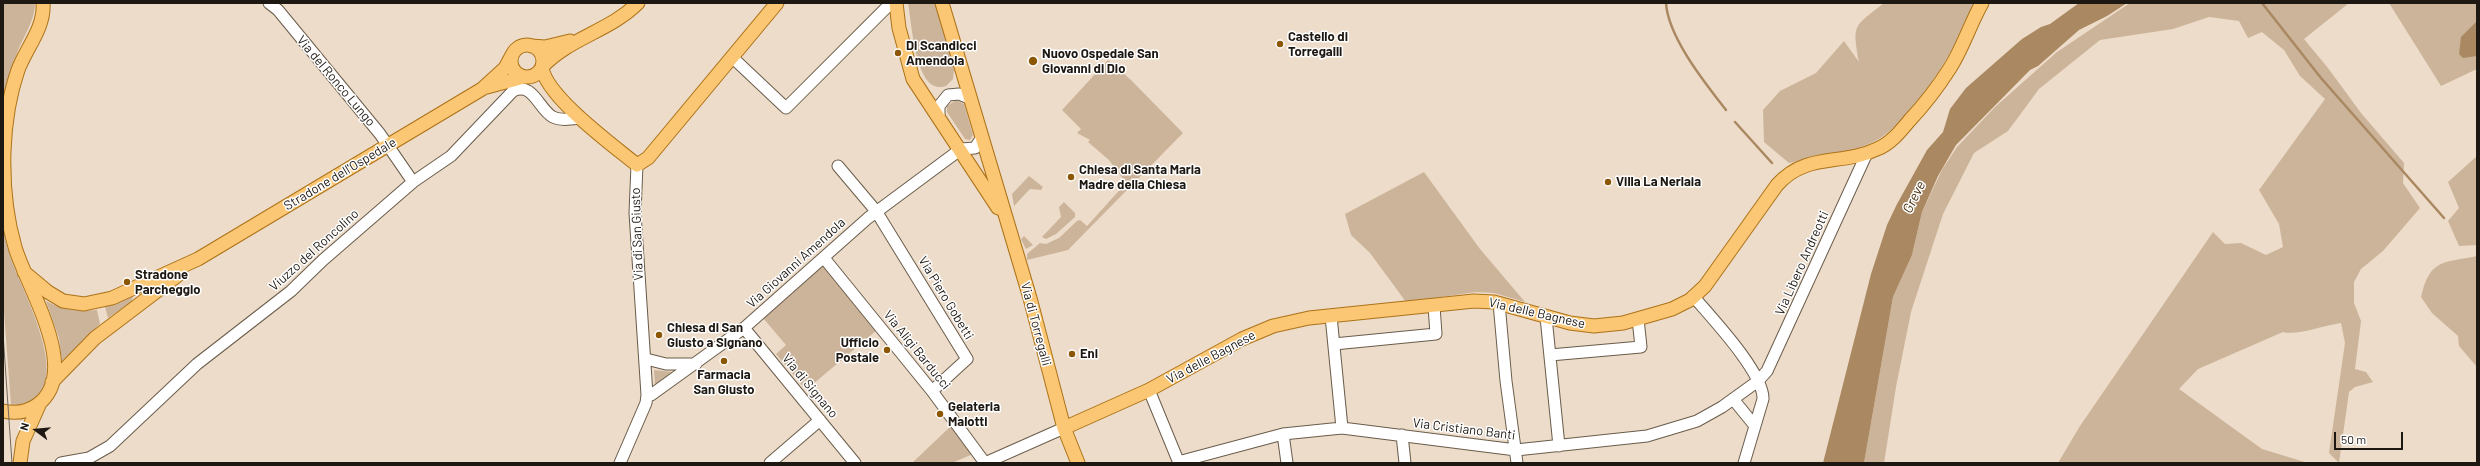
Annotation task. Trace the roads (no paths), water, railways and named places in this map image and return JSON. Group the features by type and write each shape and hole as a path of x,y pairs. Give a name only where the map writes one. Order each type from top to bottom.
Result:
{"main road":[{"path":"20,463 23,441 40,403 48,393 52,382 54,362 49,332 24,272 10,222 5,182 5,144 13,86 21,62 39,27 43,3"},
{"path":"524,77 536,74 542,66 579,39 613,23 638,3"},
{"path":"531,46 541,54 544,78 557,95 581,118 637,165 648,158 733,58 777,3"},
{"name":"Via di Torregalli","path":"896,3 899,28 910,72 1007,221"},
{"name":"Via di Torregalli","path":"942,3 1040,334 1064,428 1078,463"},
{"name":"Via delle Bagnese","path":"1064,428 1149,390 1256,333 1288,322 1474,301 1499,303 1570,323 1594,326 1638,319 1672,309 1694,296 1705,286 1777,185 1788,173 1809,164 1867,153 1884,146 1925,103 1950,68 1982,3"},
{"path":"557,95 533,80 524,77 513,69 512,55 520,47 551,46 579,39"},
{"name":"Stradone dell'Ospedale","path":"52,382 94,338 198,259 482,89 505,68 512,55"},
{"name":"Stradone dell'Ospedale","path":"482,89 524,77"},
{"name":"Stradone dell'Ospedale","path":"24,272 54,297 68,302 84,304 112,298 198,259"},
{"path":"3,411 23,412 40,403"}],"street":[{"name":"Via del Ronco Lungo","path":"269,3 278,10 388,145 413,182"},
{"path":"733,58 786,108 891,3"},
{"name":"Viuzzo del Roncolino","path":"61,463 89,458 110,446 197,364 291,291 323,260 413,182 446,160 503,100 516,90 524,90 531,93 546,111 555,118 581,118"},
{"path":"939,115 940,104 950,94 963,94 971,99"},
{"path":"961,149 975,148 982,137"},
{"name":"Via Giovanni Amendola","path":"647,399 744,328 876,211 961,149"},
{"name":"Via Libero Andreotti","path":"1758,381 1767,371 1777,352 1867,153"},
{"name":"Via di San Giusto","path":"622,462 647,399 646,359 642,342 634,213 637,165"},
{"path":"838,166 876,211"},
{"name":"Via Piero Gobetti","path":"876,211 967,359 932,391"},
{"name":"Via Aligi Barducci","path":"824,258 932,391 985,463"},
{"path":"1694,296 1734,345 1762,389 1763,399 1744,463"},
{"path":"1499,303 1506,381 1517,463"},
{"path":"1334,344 1436,334 1434,306"},
{"path":"1331,316 1342,428"},
{"path":"1546,317 1559,446"},
{"path":"1550,356 1641,347 1638,319"},
{"name":"Via di Signano","path":"744,328 855,463"},
{"path":"646,359 666,364 696,364"},
{"name":"Via Cristiano Banti","path":"1179,462 1283,434 1342,428 1516,450 1653,435 1697,421 1733,399 1758,381"},
{"path":"1149,390 1179,462"},
{"path":"1733,399 1755,426"},
{"path":"770,463 820,420"},
{"path":"985,463 1064,428"},
{"path":"1283,434 1287,463"},
{"path":"1402,435 1405,463"}],"water":[{"name":"Greve","path":"2079,3 2127,3 2107,16 2079,30 2038,66 2030,70 1956,145 1938,176 1922,212 1912,255 1893,297 1864,463 1823,463 1871,274 1887,225 1927,150 1943,132 1950,109 1966,88 2022,39 2041,27 2050,24"},
{"path":"2477,21 2477,56 2463,58 2459,54 2461,37"}],"waterway":[{"path":"1666,3 1668,16 1680,45 1698,73 1726,110"},
{"path":"2262,3 2321,78 2444,218"},
{"path":"1735,122 1772,163"}],"tram line":[{"path":"3,334 12,463"}],"place":[{"name":"Castello di Torregalli","path":"1280,44"},
{"name":"Di Scandicci Amendola","path":"898,53"},
{"name":"Nuovo Ospedale San Giovanni di Dio","path":"1033,61"},
{"name":"Chiesa di Santa Maria Madre della Chiesa","path":"1071,177"},
{"name":"Villa La Nerlaia","path":"1608,182"},
{"name":"Stradone Parcheggio","path":"127,282"},
{"name":"Chiesa di San Giusto a Signano","path":"659,335"},
{"name":"Ufficio Postale","path":"887,350"},
{"name":"Eni","path":"1072,354"},
{"name":"Farmacia San Giusto","path":"724,361"},
{"name":"Gelateria Malotti","path":"940,414"}]}
